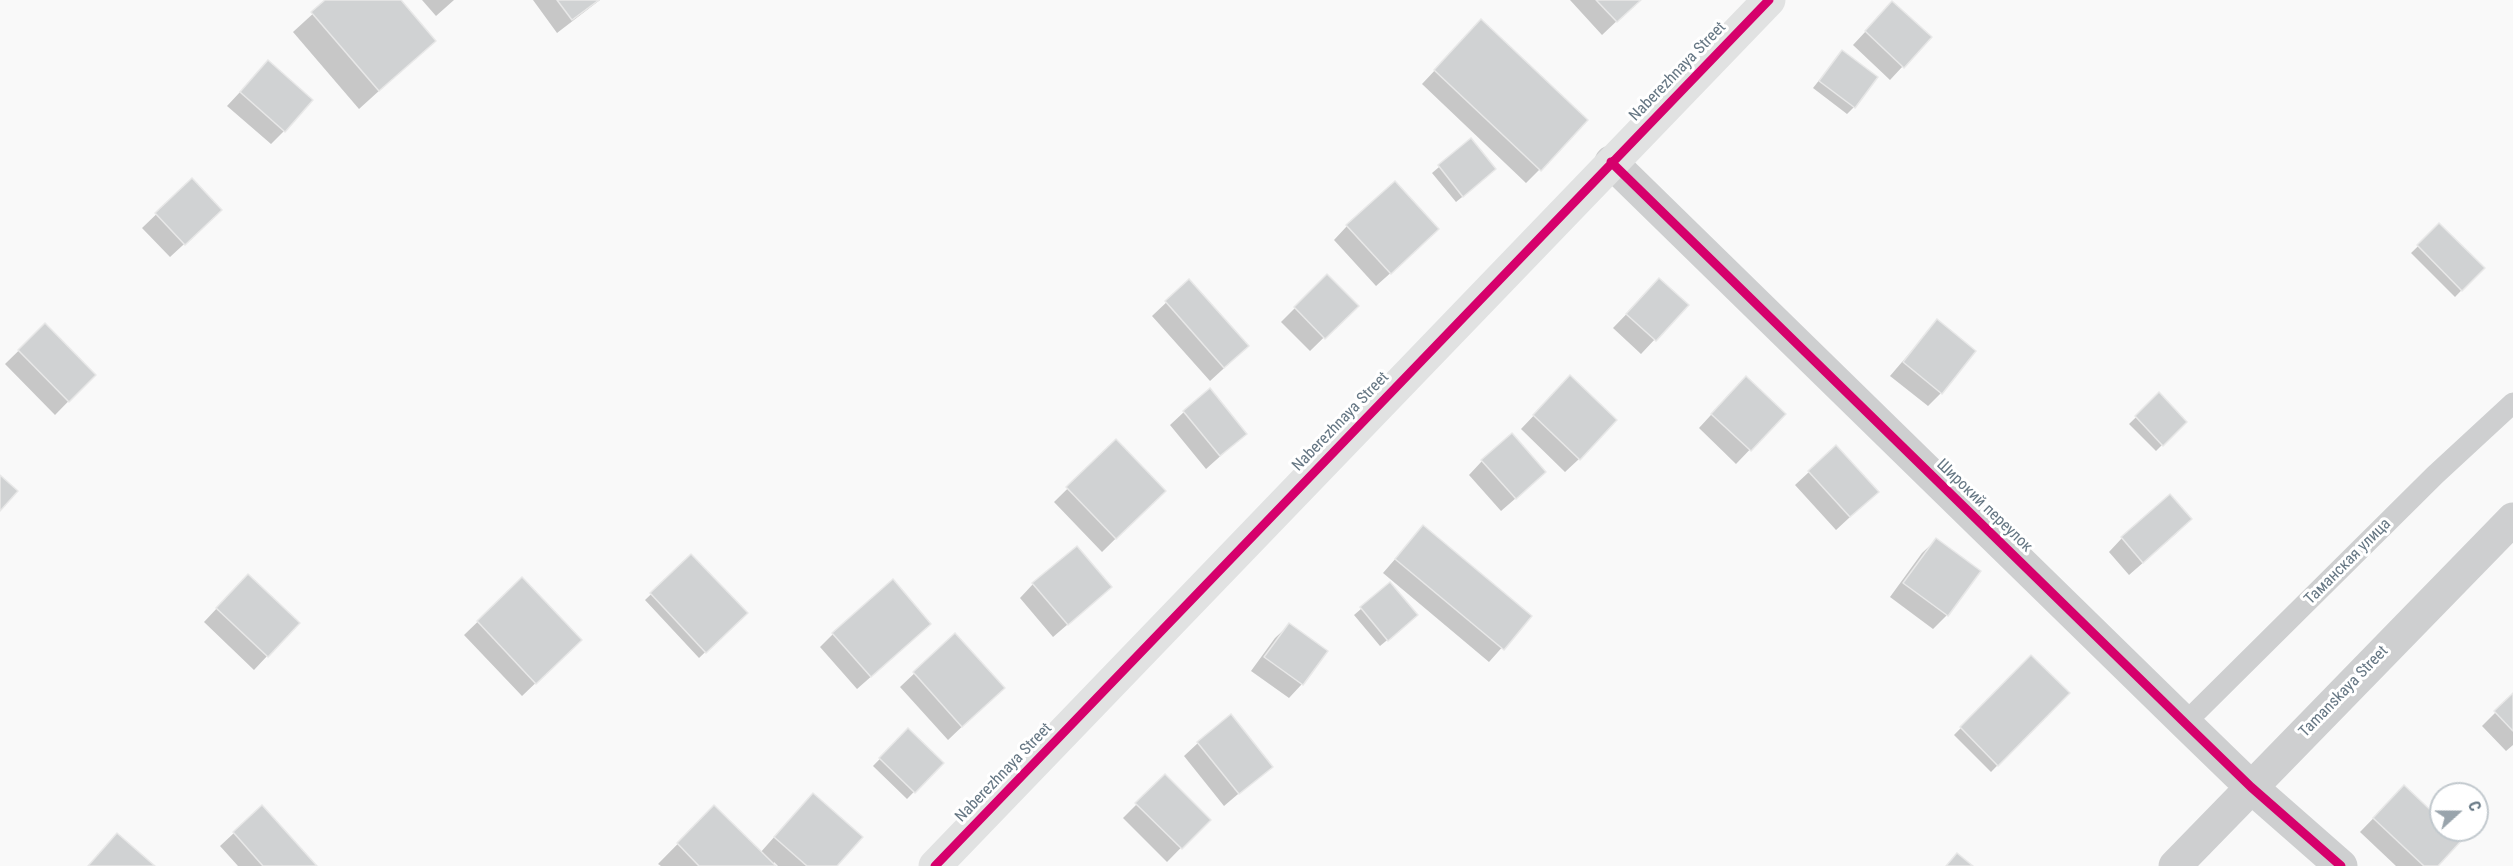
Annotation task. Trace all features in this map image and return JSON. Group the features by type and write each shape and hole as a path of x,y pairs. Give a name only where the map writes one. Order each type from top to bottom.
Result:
{"street":[{"name":"Naberezhnaya Street","path":"935,866 1769,0"},
{"name":"Широкий переулок","path":"1611,162 2251,787 2341,866"},
{"name":"Tamanskaya Street","path":"2175,866 2513,519"}],"lane":[{"name":"Таманская улица","path":"2185,723 2435,475 2513,403"}],"building":[{"path":"325,0 401,0 436,41 379,91 311,12"},
{"path":"557,0 599,0 572,20"},
{"path":"1596,0 1641,0 1617,22"},
{"path":"1892,1 1932,37 1904,68 1865,31"},
{"path":"1481,19 1588,120 1541,171 1434,70"},
{"path":"1842,50 1878,77 1855,108 1819,81"},
{"path":"268,60 313,100 285,132 240,92"},
{"path":"1471,138 1496,169 1463,197 1438,165"},
{"path":"192,178 222,210 185,245 155,213"},
{"path":"1395,181 1439,229 1391,274 1346,225"},
{"path":"2439,223 2485,268 2462,291 2417,245"},
{"path":"1327,274 1359,306 1325,339 1294,307"},
{"path":"1659,278 1689,305 1656,341 1626,314"},
{"path":"1189,279 1249,346 1224,368 1165,301"},
{"path":"1937,319 1976,351 1942,394 1903,362"},
{"path":"45,323 96,375 69,402 18,350"},
{"path":"1570,375 1617,420 1580,460 1533,415"},
{"path":"1746,376 1786,414 1751,451 1711,414"},
{"path":"1210,388 1247,434 1220,456 1183,411"},
{"path":"2159,392 2187,422 2163,446 2135,416"},
{"path":"1512,433 1546,472 1516,499 1481,460"},
{"path":"1116,439 1166,491 1116,539 1066,487"},
{"path":"1836,445 1879,492 1850,517 1808,471"},
{"path":"0,475 18,491 0,511"},
{"path":"2170,494 2192,519 2143,563 2121,537"},
{"path":"1423,525 1532,616 1504,650 1395,559"},
{"path":"1936,538 1981,571 1948,616 1903,583"},
{"path":"1077,546 1112,587 1068,625 1032,583"},
{"path":"691,554 748,613 706,653 650,593"},
{"path":"248,574 300,623 268,657 216,608"},
{"path":"522,577 582,640 536,684 477,621"},
{"path":"893,579 931,624 871,677 832,633"},
{"path":"1390,582 1418,615 1388,641 1360,607"},
{"path":"1289,623 1328,651 1303,685 1264,657"},
{"path":"955,633 1005,688 962,727 913,672"},
{"path":"2031,655 2070,693 1998,766 1960,727"},
{"path":"2513,693 2513,731 2494,711"},
{"path":"1231,714 1273,767 1239,794 1197,742"},
{"path":"908,728 944,763 915,793 879,758"},
{"path":"1165,774 1211,820 1182,849 1135,803"},
{"path":"2404,785 2429,809 2429,842 2460,842 2438,866 2424,866 2373,818"},
{"path":"813,793 863,837 837,866 807,866 774,837"},
{"path":"262,805 317,866 263,866 233,832"},
{"path":"714,805 776,866 699,866 677,843"},
{"path":"117,833 155,866 88,866"},
{"path":"1957,853 1973,866 1946,866"}],"cycle path":[{"path":"935,866 1769,0"},
{"path":"1611,162 2251,787 2341,866"}]}
